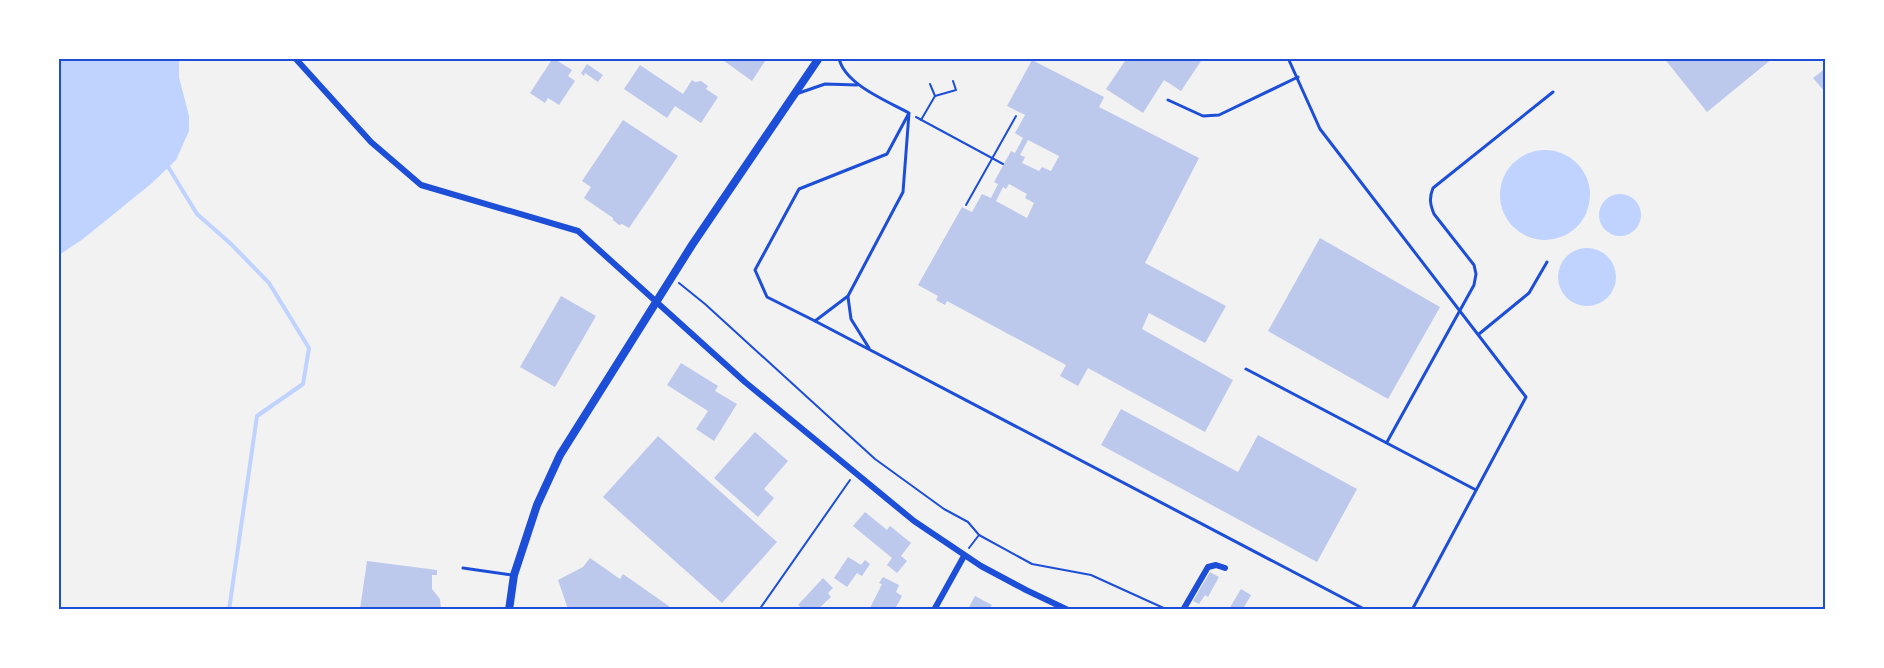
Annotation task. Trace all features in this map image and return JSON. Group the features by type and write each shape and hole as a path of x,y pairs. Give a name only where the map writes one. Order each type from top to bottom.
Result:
{"street":[{"path":"295,58 371,142 422,185 578,231 745,382 914,521 964,556 1068,609"},
{"path":"509,609 514,575 537,505 560,455 671,277 819,58"},
{"path":"934,609 964,556"},
{"path":"1183,609 1208,567 1216,565 1225,568"}],"lane":[{"path":"839,58 841,66 849,77 859,85 909,113"},
{"path":"1288,58 1320,129 1526,397 1412,609"},
{"path":"1168,100 1203,116 1219,115 1298,77"},
{"path":"795,94 825,84 859,85"},
{"path":"1388,442 1474,285 1476,274 1474,265 1434,214 1430,204 1433,188 1553,92"},
{"path":"815,321 848,296 903,192 909,113"},
{"path":"909,113 887,154 799,189 755,270 767,297 1366,609"},
{"path":"1478,334 1529,292 1546,262"},
{"path":"848,296 851,319 870,349"},
{"path":"1246,369 1476,490"},
{"path":"463,568 514,575"}],"path":[{"path":"921,120 935,96 956,90 953,81"},
{"path":"930,84 935,96"},
{"path":"909,113 1003,164"},
{"path":"966,205 1016,116"},
{"path":"671,277 705,304 875,459 935,503 968,522 979,535 1004,551 1032,564 1091,575 1168,609"},
{"path":"759,609 855,473"},
{"path":"964,556 979,535"}],"water":[{"path":"59,58 179,59 179,77 189,116 189,131 176,160 152,183 83,239 59,255"},
{"path":"1545,150 1562,153 1577,163 1587,178 1590,195 1587,212 1577,227 1562,237 1545,240 1528,237 1513,227 1503,212 1500,195 1503,178 1513,163 1528,153"},
{"path":"1620,194 1635,200 1641,215 1635,230 1620,236 1605,230 1599,215 1605,200"},
{"path":"1587,248 1598,250 1611,261 1616,277 1614,288 1603,301 1587,306 1576,304 1563,293 1558,277 1560,266 1571,253"}],"building":[{"path":"553,58 572,70 568,76 575,81 559,105 548,98 545,103 530,93"},
{"path":"720,58 767,58 752,81"},
{"path":"1127,58 1203,58 1181,91 1164,80 1143,113 1106,89"},
{"path":"1664,58 1773,58 1707,112"},
{"path":"1032,60 1104,97 1099,107 1199,158 1145,263 1226,306 1205,343 1149,313 1142,329 1233,380 1205,432 1088,368 1078,386 1060,376 1066,365 947,301 945,305 936,300 938,296 918,285 962,207 972,212 982,194 991,198 998,184 994,182 1011,151 1015,153 1023,138 1015,133 1025,115 1007,106","holes":["1028,140 1059,156 1051,171 1042,167 1039,171 1022,163 1025,157 1020,155","1009,184 1027,194 1025,198 1034,203 1027,218 996,201 1003,187 1006,189"]},
{"path":"587,64 603,75 598,82 585,73 584,76 581,73"},
{"path":"640,65 683,94 692,80 701,81 708,86 706,89 718,97 701,123 675,106 667,118 624,89"},
{"path":"1826,68 1826,93 1813,78"},
{"path":"623,120 678,156 629,228 622,224 619,225 613,218 584,198 591,187 582,181"},
{"path":"1320,238 1440,307 1388,399 1268,331"},
{"path":"561,296 596,316 555,387 520,367"},
{"path":"681,363 718,386 715,391 737,404 714,441 696,429 708,411 667,385"},
{"path":"1121,409 1238,472 1258,435 1357,489 1317,562 1101,445"},
{"path":"755,432 788,461 764,489 774,498 758,517 714,478"},
{"path":"658,436 777,542 722,603 603,497"},
{"path":"865,512 887,530 890,526 911,543 901,556 907,561 897,573 887,565 892,558 853,526"},
{"path":"848,557 861,565 865,560 870,564 862,576 857,573 847,587 834,578"},
{"path":"590,558 620,579 623,574 673,609 568,609 558,580 583,567"},
{"path":"367,561 437,570 437,575 432,575 432,589 440,599 441,609 360,609"},
{"path":"1210,572 1219,577 1208,597 1205,595 1199,604 1193,601"},
{"path":"883,577 899,585 896,592 902,596 895,609 870,608"},
{"path":"823,578 833,588 828,593 831,597 818,609 803,609 798,605"},
{"path":"1241,589 1251,595 1243,609 1229,609"},
{"path":"975,596 992,605 989,609 968,609"}],"waterway":[{"path":"167,165 197,214 231,244 269,283 309,348 303,384 257,416 229,610"}]}
